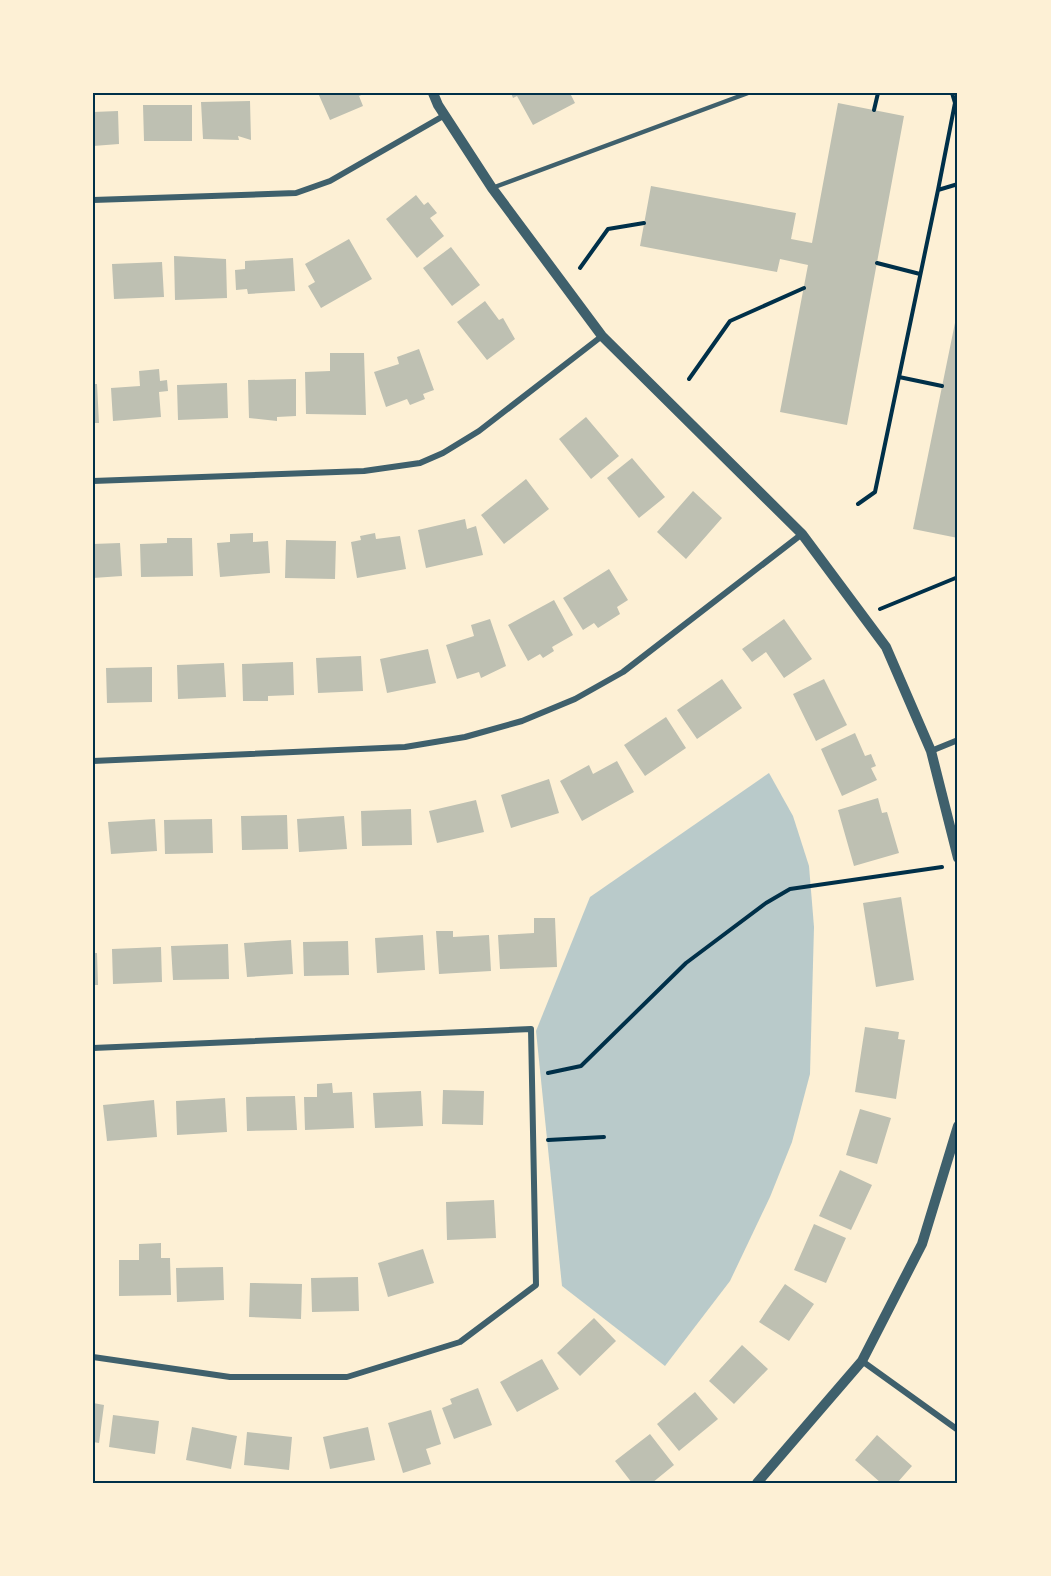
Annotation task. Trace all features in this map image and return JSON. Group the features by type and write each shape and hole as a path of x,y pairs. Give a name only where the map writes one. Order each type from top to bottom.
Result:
{"street":[{"path":"433,93 492,188 602,336 802,534 886,647 931,751 958,858"},
{"path":"93,200 296,193 335,178 445,114"},
{"path":"93,481 364,471 420,463 472,436 602,336"},
{"path":"93,761 405,747 465,737 513,724 575,699 623,672 802,534"},
{"path":"931,751 958,740"},
{"path":"93,1048 531,1029 536,1285 460,1342 347,1377 230,1377 93,1357"},
{"path":"757,1483 862,1361 922,1244 958,1126"},
{"path":"862,1361 958,1430"}],"lane":[{"path":"492,188 748,93"}],"path":[{"path":"874,110 878,93"},
{"path":"858,504 875,492 955,103 952,93"},
{"path":"938,190 958,184"},
{"path":"580,268 608,229 644,223"},
{"path":"877,263 920,274"},
{"path":"689,379 730,321 804,288"},
{"path":"899,376 942,386"},
{"path":"862,616 958,577"},
{"path":"532,1077 581,1066 686,963 766,903 790,889 942,867"},
{"path":"534,1141 604,1137"}],"shaded area":[{"path":"769,773 793,816 809,866 814,927 810,1074 792,1142 770,1197 730,1281 665,1366 562,1286 536,1031 590,897"}],"building":[{"path":"318,93 366,93 359,96 363,106 330,120"},
{"path":"511,93 570,93 575,103 533,125 517,96 513,98"},
{"path":"250,101 251,140 238,136 239,140 203,139 201,102"},
{"path":"838,103 904,116 847,425 780,412 808,265 780,259 777,272 640,246 651,186 796,213 791,239 812,243"},
{"path":"143,105 192,105 192,141 144,141"},
{"path":"118,111 119,144 93,146 93,112"},
{"path":"416,195 424,205 428,202 437,213 430,218 444,236 417,258 386,219"},
{"path":"349,239 372,279 321,308 308,286 315,282 305,264"},
{"path":"451,247 480,285 452,306 423,268"},
{"path":"174,256 226,259 227,298 175,300"},
{"path":"293,258 295,291 248,294 247,289 236,290 235,270 245,269 245,261"},
{"path":"162,262 164,297 114,299 112,264"},
{"path":"485,301 499,320 503,318 515,339 487,360 457,322"},
{"path":"958,314 958,538 913,529"},
{"path":"419,349 434,390 423,394 425,399 410,405 407,399 386,407 374,372 399,364 397,357"},
{"path":"330,353 364,353 366,415 306,414 305,372 330,371"},
{"path":"159,369 160,381 167,380 168,391 159,392 161,417 113,421 111,388 140,386 139,371"},
{"path":"296,379 296,416 277,417 277,421 249,418 248,380"},
{"path":"227,383 228,418 178,420 177,385"},
{"path":"93,384 97,384 99,423 93,423"},
{"path":"586,417 619,456 591,479 559,439"},
{"path":"632,458 665,497 639,518 607,478"},
{"path":"526,479 549,509 504,544 481,515"},
{"path":"693,491 722,518 686,559 657,532"},
{"path":"465,519 467,529 476,526 483,555 426,568 418,530"},
{"path":"253,533 253,542 268,541 270,573 220,577 217,543 230,542 230,534"},
{"path":"375,533 376,539 400,536 406,569 357,578 351,542 361,540 360,536"},
{"path":"167,538 192,538 193,576 141,577 140,544 167,543"},
{"path":"286,540 336,541 335,579 285,578"},
{"path":"120,543 122,576 93,578 93,544"},
{"path":"609,569 628,600 617,607 620,614 598,628 594,623 583,630 563,598"},
{"path":"554,600 573,635 552,647 554,651 543,658 540,654 528,661 508,625"},
{"path":"490,619 506,666 481,678 479,672 457,679 446,645 474,636 471,625"},
{"path":"784,619 812,659 784,678 766,652 752,662 742,649"},
{"path":"428,649 436,683 387,693 380,659"},
{"path":"361,656 363,691 318,693 316,658"},
{"path":"293,662 294,695 268,696 268,701 243,701 242,664"},
{"path":"224,663 226,697 178,699 177,665"},
{"path":"152,667 152,702 107,703 106,668"},
{"path":"722,679 742,708 697,739 677,710"},
{"path":"824,679 847,725 816,741 793,694"},
{"path":"666,717 686,748 645,776 624,745"},
{"path":"855,733 865,756 871,754 876,766 871,768 877,780 842,796 821,749"},
{"path":"617,761 634,792 582,821 560,781 589,765 593,774"},
{"path":"549,779 559,813 511,828 501,795"},
{"path":"878,798 882,813 887,812 899,853 854,866 838,810"},
{"path":"476,800 484,832 437,843 429,811"},
{"path":"411,809 412,845 362,846 361,811"},
{"path":"287,815 288,849 242,850 241,816"},
{"path":"344,816 347,849 299,852 297,819"},
{"path":"155,819 157,851 111,854 108,822"},
{"path":"212,819 213,853 165,854 164,820"},
{"path":"901,897 914,980 876,987 863,903"},
{"path":"534,918 555,918 557,967 500,969 498,935 534,933"},
{"path":"436,931 453,931 453,937 489,935 491,971 439,974"},
{"path":"423,935 425,970 377,973 375,938"},
{"path":"291,940 293,974 247,977 244,943"},
{"path":"348,941 349,975 304,976 303,942"},
{"path":"228,944 229,979 173,980 171,946"},
{"path":"161,947 162,982 113,984 112,949"},
{"path":"93,953 97,953 98,985 93,985"},
{"path":"865,1027 899,1032 898,1039 905,1040 896,1099 855,1092"},
{"path":"332,1083 333,1093 352,1092 354,1128 305,1130 304,1097 317,1097 317,1084"},
{"path":"443,1090 484,1091 483,1125 442,1124"},
{"path":"421,1091 423,1126 375,1128 373,1093"},
{"path":"295,1096 297,1130 247,1131 246,1097"},
{"path":"225,1098 227,1132 177,1135 176,1101"},
{"path":"154,1100 157,1137 107,1141 103,1105"},
{"path":"860,1109 891,1118 877,1164 846,1155"},
{"path":"840,1170 872,1185 851,1230 819,1216"},
{"path":"494,1200 496,1238 447,1240 446,1202"},
{"path":"814,1224 846,1238 826,1283 794,1270"},
{"path":"161,1243 161,1258 170,1258 171,1295 119,1296 119,1260 139,1260 139,1244"},
{"path":"423,1249 434,1283 388,1297 378,1263"},
{"path":"223,1267 224,1300 177,1302 176,1268"},
{"path":"358,1277 359,1311 312,1312 311,1278"},
{"path":"250,1283 302,1284 301,1319 249,1317"},
{"path":"785,1284 814,1304 789,1341 759,1322"},
{"path":"594,1318 616,1341 580,1376 557,1353"},
{"path":"742,1345 768,1369 734,1404 709,1381"},
{"path":"542,1359 559,1389 517,1412 500,1382"},
{"path":"478,1388 492,1425 454,1439 442,1408 452,1404 450,1399"},
{"path":"695,1392 718,1419 679,1451 657,1424"},
{"path":"93,1403 104,1405 99,1443 93,1442"},
{"path":"431,1410 441,1444 426,1449 431,1464 403,1473 388,1423"},
{"path":"113,1415 159,1421 155,1454 109,1447"},
{"path":"192,1427 237,1436 231,1469 186,1460"},
{"path":"368,1427 375,1460 330,1469 323,1437"},
{"path":"247,1432 292,1437 289,1470 244,1465"},
{"path":"650,1434 674,1465 652,1483 632,1483 615,1461"},
{"path":"877,1435 912,1466 897,1483 881,1483 855,1460"}]}
